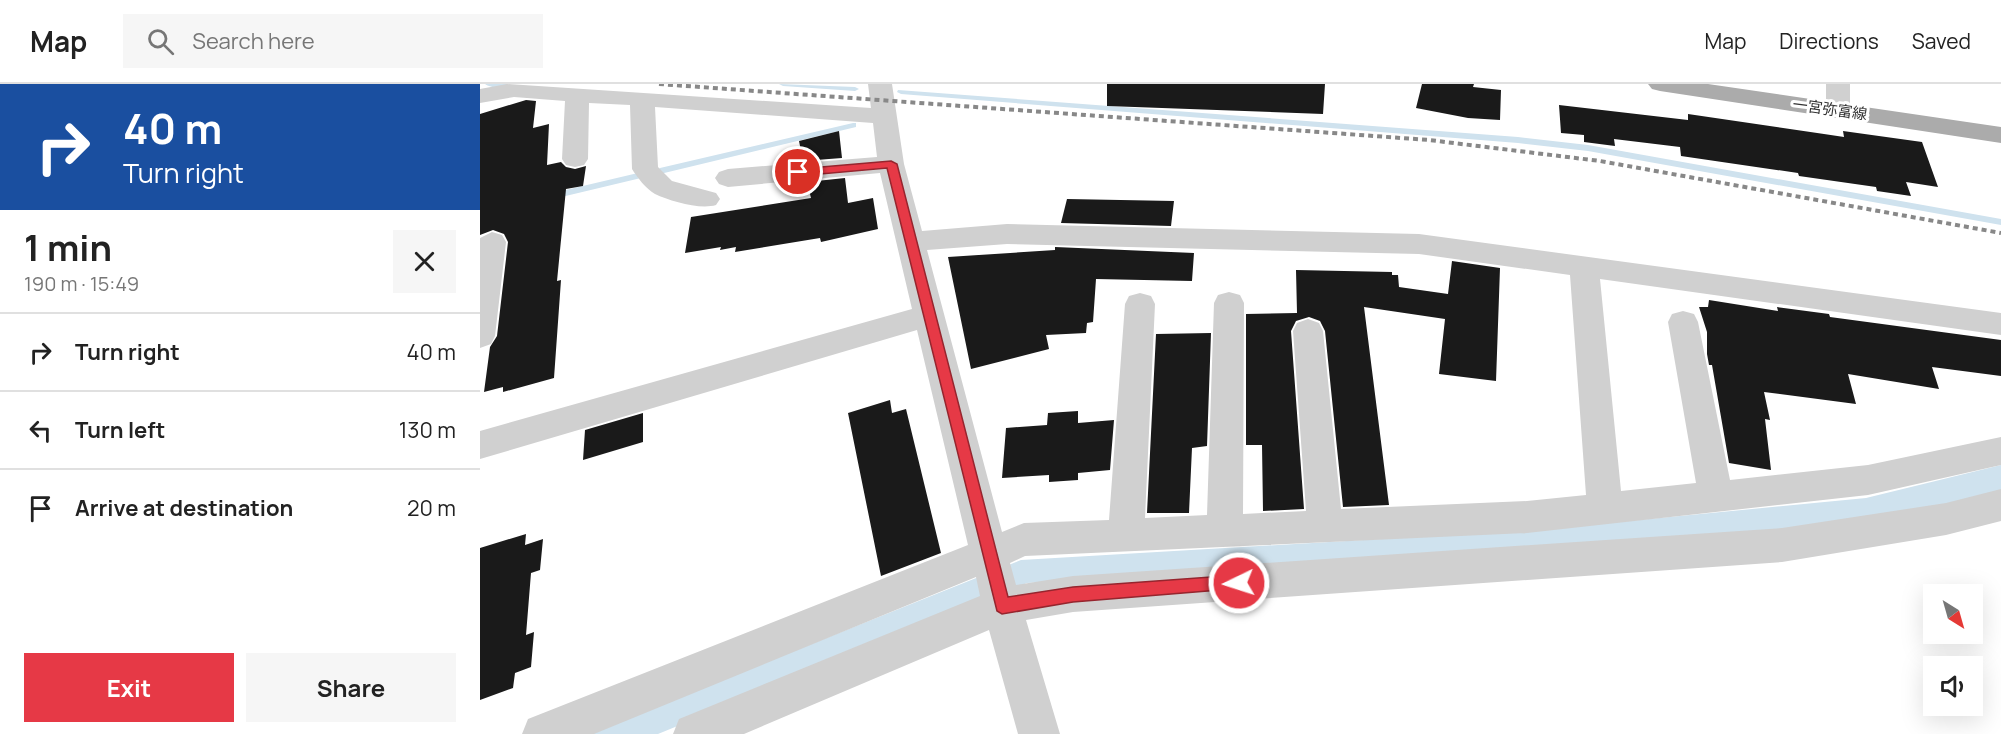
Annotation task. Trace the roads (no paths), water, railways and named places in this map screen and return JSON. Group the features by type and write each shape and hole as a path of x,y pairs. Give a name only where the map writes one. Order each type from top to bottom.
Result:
{"main road":[{"name":"一宮弥富線","path":"1659,84 2001,135"}],"street":[{"path":"880,84 891,164 996,581 1039,734"},
{"path":"1838,84 1838,110"},
{"path":"480,96 514,90 883,116"},
{"path":"575,159 577,94"},
{"path":"642,99 645,169 663,187 706,199"},
{"path":"728,178 891,164"},
{"path":"911,242 1007,234 1419,244 2001,324"},
{"path":"481,327 492,242"},
{"path":"1584,267 1605,509"},
{"path":"1225,531 1229,303"},
{"path":"1126,536 1140,304"},
{"path":"480,445 930,315"},
{"path":"1683,322 1716,496"},
{"path":"1308,331 1324,526"},
{"path":"694,734 996,581 1024,540 1527,518 1868,480 2001,451"},
{"path":"543,734 996,581 1073,594 1782,545 1946,519 2001,505"}],"water":[{"path":"2001,465 2001,492 1904,516 1534,555 1027,583 658,734 587,734 1021,560 1535,530 1866,498"}],"waterway":[{"path":"489,84 504,85"},
{"path":"783,84 855,89"},
{"path":"901,92 1518,140 1588,148 2001,222"},
{"path":"660,171 853,125"},
{"path":"553,196 638,176"}],"railway":[{"path":"659,84 1429,140 1600,161 2001,233"}]}
